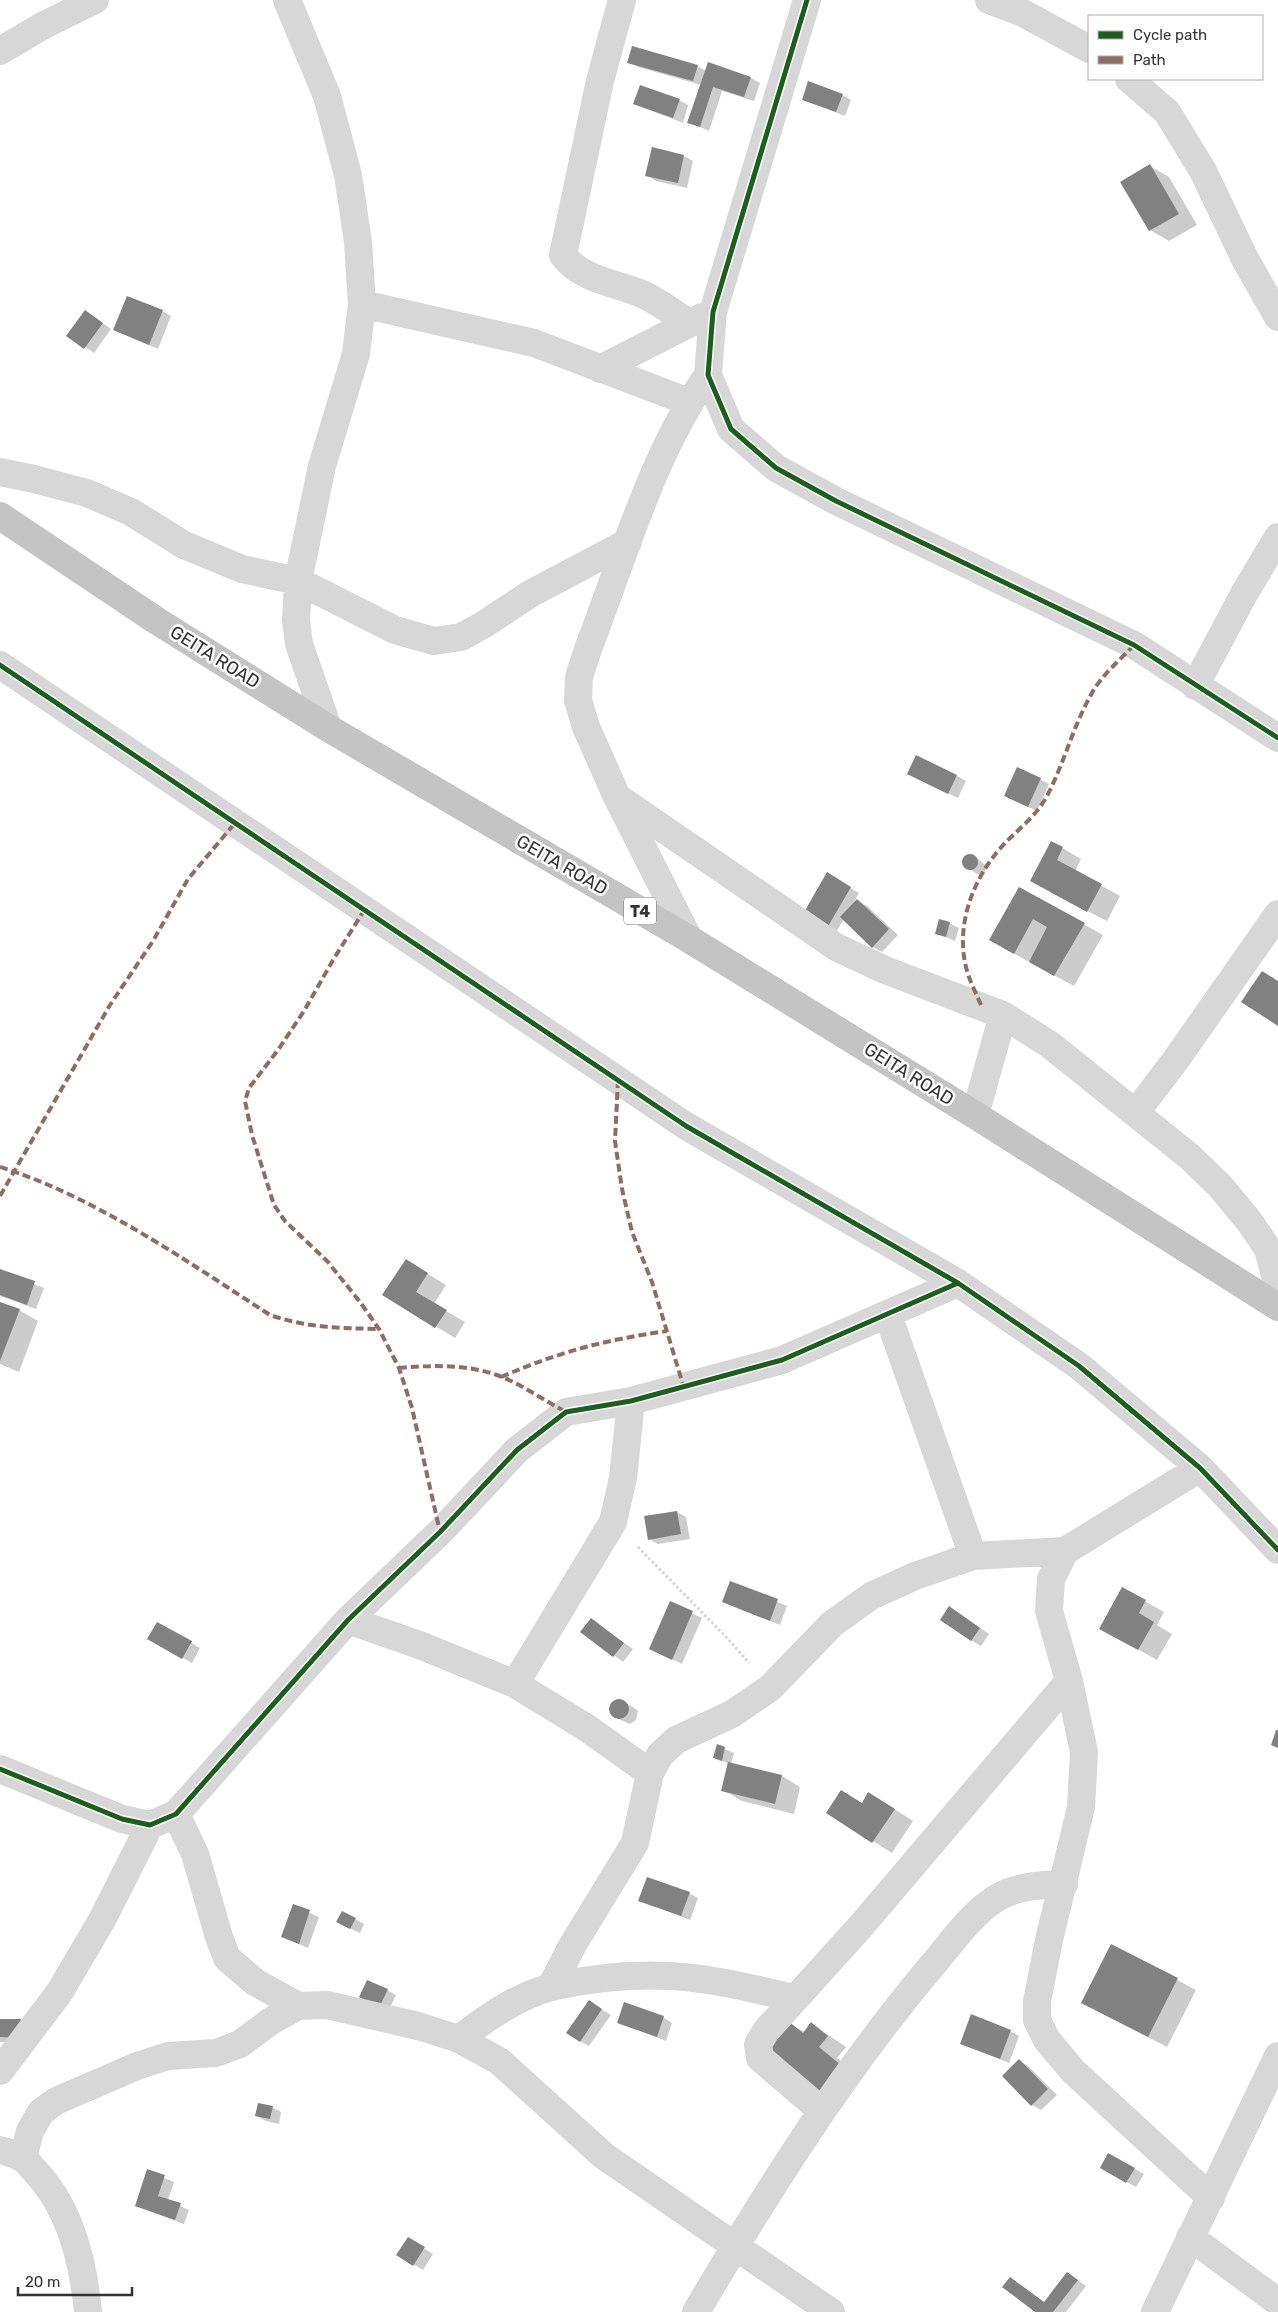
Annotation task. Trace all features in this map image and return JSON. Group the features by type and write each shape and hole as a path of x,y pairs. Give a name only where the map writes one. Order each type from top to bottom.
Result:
{"highway":[{"name":"GEITA ROAD","path":"0,516 157,621 328,728 689,939 975,1115 1278,1307"}],"street":[{"path":"0,51 44,25 95,0"},
{"path":"287,0 327,96 348,175 358,242 362,304 356,354 322,466 298,581 296,620 299,644 328,728"},
{"path":"622,0 598,91 563,255 571,266 585,274 644,294 688,323"},
{"path":"807,0 713,312 708,375 731,429 776,468 836,501 1134,645 1278,738"},
{"path":"989,0 1024,6 1088,48"},
{"path":"1130,80 1167,112 1202,171 1245,259 1278,317"},
{"path":"362,304 534,343 689,402"},
{"path":"600,369 713,312"},
{"path":"689,939 618,797 586,727 578,700 579,677 628,542 665,450 689,402 708,375"},
{"path":"0,472 34,479 87,494 131,512 184,545 242,569 298,581 396,630 434,641 461,636 483,626 530,594 628,542"},
{"path":"1195,686 1244,594 1278,537"},
{"path":"0,665 686,1126 958,1284 1079,1366 1200,1468 1278,1550"},
{"path":"618,797 836,947 885,970 1003,1015 1049,1044 1190,1157 1220,1186 1249,1221 1273,1240 1278,1286"},
{"path":"1136,1112 1175,1061 1278,914"},
{"path":"975,1115 1003,1015"},
{"path":"0,1769 122,1819 150,1825 176,1814 348,1620 440,1532 517,1450 566,1412 631,1401 782,1360 958,1284"},
{"path":"888,1315 973,1556"},
{"path":"515,1684 613,1522 623,1478 631,1401"},
{"path":"551,1987 572,1946 635,1843 650,1773 660,1755 676,1740 732,1714 770,1688 832,1624 871,1596 914,1576 973,1556 1065,1551 1200,1468"},
{"path":"1065,1551 1051,1579 1049,1612 1070,1681 1084,1752 1082,1807 1047,1949 1037,2001 1037,2020 1047,2040 1073,2071 1211,2198"},
{"path":"348,1620 422,1646 515,1684 586,1728 650,1773"},
{"path":"822,2111 760,2058 758,2044 766,2031 794,1998 861,1926 1070,1681"},
{"path":"176,1814 195,1854 218,1937 227,1958 255,1982 298,2006"},
{"path":"0,2071 58,1993 102,1920 150,1825"},
{"path":"696,2312 735,2245 822,2111 902,2002 971,1920 995,1899 1020,1889 1028,1886 1064,1884"},
{"path":"460,2039 481,2021 551,1987 617,1977 671,1976 730,1985 794,1998"},
{"path":"88,2312 86,2290 76,2241 57,2201 42,2178 11,2154 30,2131 41,2112 56,2101 137,2066 160,2059 216,2053 240,2044 271,2021 298,2006 326,2005 418,2026 460,2039 499,2061 522,2079 604,2156 831,2312"},
{"path":"1155,2312 1278,2056"},
{"path":"1190,2237 1278,2302"}],"path":[{"path":"613,1522 728,1639 770,1688"}],"building":[{"path":"632,46 698,65 693,81 627,63"},
{"path":"708,62 751,77 744,97 713,87 700,127 687,123"},
{"path":"808,81 843,94 836,112 802,100"},
{"path":"640,85 680,99 673,118 633,104"},
{"path":"652,147 684,155 678,183 645,176"},
{"path":"1150,164 1179,214 1149,231 1120,182"},
{"path":"127,296 163,310 149,345 113,330"},
{"path":"85,310 103,323 84,349 66,336"},
{"path":"916,755 957,775 948,794 907,774"},
{"path":"1017,767 1041,778 1028,807 1004,796"},
{"path":"1051,841 1063,847 1057,860 1102,884 1087,912 1030,881"},
{"path":"967,854 973,854 978,859 976,868 967,870 962,865 962,859"},
{"path":"827,872 851,887 827,928 803,914"},
{"path":"1019,887 1085,923 1054,976 1029,962 1047,927 1033,919 1014,954 989,940"},
{"path":"857,899 889,929 872,948 840,917"},
{"path":"939,919 950,922 946,937 935,934"},
{"path":"1262,971 1278,981 1278,1026 1241,1002"},
{"path":"406,1259 428,1273 416,1292 447,1310 435,1328 382,1295"},
{"path":"0,1269 35,1281 27,1305 0,1295"},
{"path":"0,1302 20,1309 0,1361"},
{"path":"677,1511 681,1534 648,1540 644,1516"},
{"path":"730,1581 778,1599 770,1621 722,1602"},
{"path":"1122,1587 1146,1600 1139,1613 1154,1622 1138,1650 1099,1629"},
{"path":"670,1601 693,1611 672,1660 649,1649"},
{"path":"949,1606 980,1628 971,1641 940,1620"},
{"path":"591,1618 624,1643 613,1657 580,1632"},
{"path":"157,1622 192,1641 182,1659 147,1639"},
{"path":"615,1699 623,1699 629,1705 629,1713 623,1719 615,1719 609,1713 609,1705"},
{"path":"1276,1730 1278,1730 1278,1748 1271,1745"},
{"path":"717,1744 725,1747 722,1761 713,1758"},
{"path":"728,1762 782,1775 775,1804 721,1791"},
{"path":"841,1790 862,1803 868,1792 895,1809 872,1843 826,1813"},
{"path":"647,1877 690,1892 681,1916 638,1901"},
{"path":"293,1904 310,1910 299,1944 281,1937"},
{"path":"342,1911 356,1918 350,1929 336,1922"},
{"path":"1111,1944 1178,1978 1148,2037 1081,2003"},
{"path":"367,1980 388,1989 379,2008 359,1997"},
{"path":"589,2000 602,2009 580,2042 566,2033"},
{"path":"624,2002 664,2016 657,2037 617,2023"},
{"path":"971,2014 1011,2030 1000,2059 960,2044"},
{"path":"0,2019 21,2019 20,2038 0,2037"},
{"path":"788,2021 803,2033 811,2022 828,2036 819,2047 842,2066 820,2093 765,2048"},
{"path":"1019,2059 1048,2089 1031,2106 1002,2076"},
{"path":"258,2103 273,2106 270,2119 255,2116"},
{"path":"1108,2153 1135,2168 1126,2183 1100,2168"},
{"path":"147,2169 165,2175 158,2196 181,2203 175,2220 135,2206"},
{"path":"408,2237 425,2247 413,2266 396,2255"},
{"path":"1067,2272 1078,2280 1053,2312 1035,2312 1002,2287 1010,2277 1044,2302"}],"marked path":[{"path":"981,1005 967,972 963,950 963,933 970,900 985,869 995,855 1044,801 1054,782 1085,705 1092,693 1106,674 1134,645"},
{"path":"0,1196 110,1005 153,941 188,879 235,823"},
{"path":"365,909 304,1011 278,1050 249,1088 245,1101 252,1135 274,1205 285,1221 328,1262 360,1302 379,1329 399,1368 412,1408 440,1532"},
{"path":"618,1080 615,1141 622,1189 632,1232 652,1282 684,1388"},
{"path":"0,1167 70,1195 140,1232 270,1315 311,1325 379,1329"},
{"path":"501,1377 582,1348 623,1338 667,1331"},
{"path":"399,1368 451,1366 490,1373 518,1385 566,1412"}],"cycle path":[{"path":"807,0 713,312 708,375 731,429 776,468 836,501 1134,645 1278,738"},
{"path":"0,665 686,1126 958,1283 1079,1366 1200,1468 1278,1550"},
{"path":"0,1769 122,1819 150,1825 176,1814 348,1620 440,1532 517,1450 566,1412 631,1401 782,1360 958,1283"}]}
